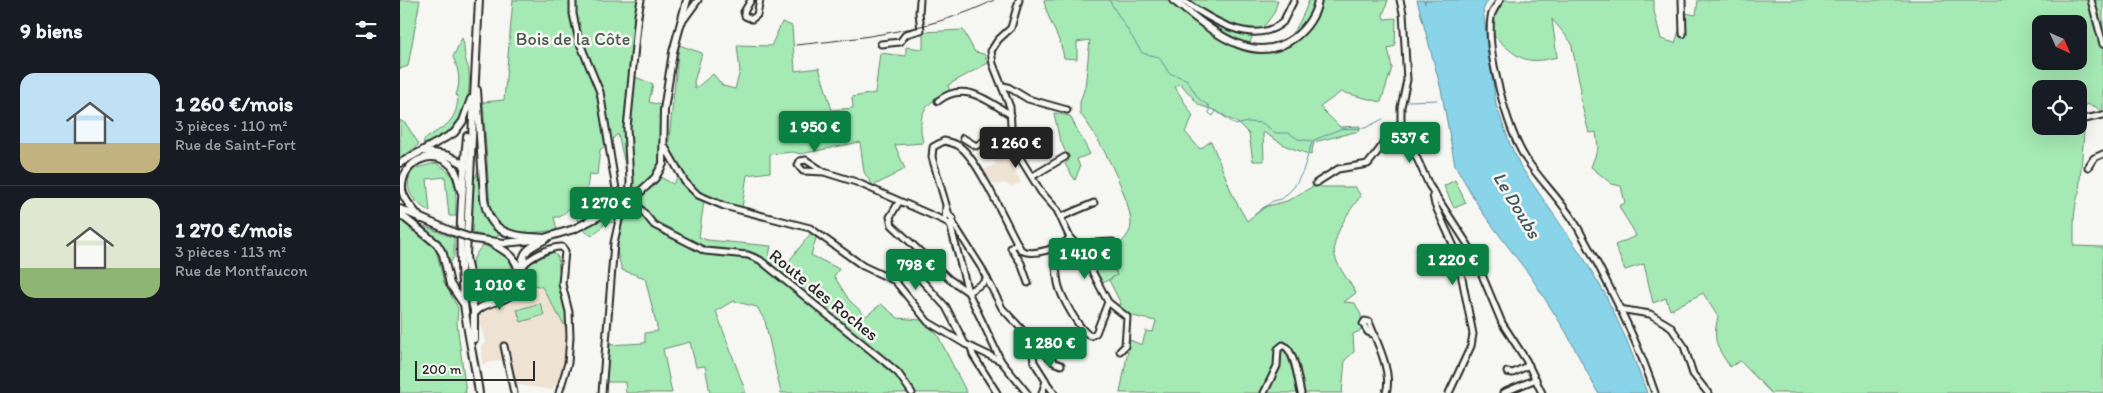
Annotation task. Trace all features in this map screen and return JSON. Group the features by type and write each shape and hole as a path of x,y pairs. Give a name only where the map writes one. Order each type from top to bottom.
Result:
{"main road":[{"path":"478,390 472,328 473,302 467,282 466,249 467,166 479,0"},
{"path":"638,194 655,178 663,164 665,147 664,110 678,27 687,0"},
{"path":"1173,0 1222,37 1254,49 1282,45 1297,36 1309,23 1318,0"},
{"path":"476,48 484,198 488,216 497,227 508,234 547,238"},
{"path":"476,68 467,166 462,195 463,294 478,390"},
{"path":"400,163 457,130 471,99"},
{"path":"422,151 442,154 467,166"},
{"path":"421,219 404,197 401,185 406,169 417,159 436,157 447,162 455,171 462,195"},
{"path":"400,209 453,232 490,242 518,242 547,238 574,229 611,210"},
{"path":"400,214 437,244 442,254 450,284 464,304"},
{"path":"474,314 484,305 513,294 521,282 526,252 547,238"},
{"path":"468,271 476,288 487,295 504,294 513,286 518,272 515,262 506,252 490,242"},
{"path":"463,294 465,298 484,305"}],"street":[{"path":"573,0 573,14 579,41 600,92 616,189 621,202 626,206"},
{"path":"602,393 614,243 616,228 628,200 630,181 627,128 641,0"},
{"path":"678,27 698,0"},
{"path":"751,0 744,12 746,16 752,19 757,15 760,0"},
{"path":"881,44 900,42 906,34 921,30 920,0"},
{"path":"1019,0 1011,28 998,40 991,51 993,64 1003,86 1011,115 1012,145 1033,176 1041,192 1061,217 1070,238 1080,248 1108,302 1127,317 1125,346 1120,352"},
{"path":"1182,0 1214,22 1231,28 1261,31 1279,26 1294,0"},
{"path":"1400,0 1403,13 1407,80 1401,107 1401,122 1429,185 1472,251 1502,323 1529,365 1542,393"},
{"path":"1500,0 1491,16 1491,33 1500,92 1513,131 1529,162 1577,226 1620,309 1655,393"},
{"path":"1682,0 1683,34"},
{"path":"2091,0 2103,44"},
{"path":"1003,86 1028,99 1067,110"},
{"path":"938,101 948,94 966,91 987,99 1011,115"},
{"path":"2087,118 2103,115"},
{"path":"1316,183 1338,169 1368,164 1390,132 1401,122"},
{"path":"963,138 976,146 998,132 1007,144 1012,145"},
{"path":"1027,393 1001,361 968,292 932,157 933,147 944,141 959,146 970,158 1005,218 1017,243 1025,252 1053,247 1070,238"},
{"path":"665,147 673,164 690,188 707,200 810,228 863,266 895,281 928,322 986,356 1001,361"},
{"path":"2088,167 2094,158 2103,154"},
{"path":"1033,176 1065,156"},
{"path":"663,164 673,164"},
{"path":"824,172 856,182 899,202 949,220 986,278 1002,308 1031,340 1055,363 1060,365"},
{"path":"1435,193 1433,195 1435,204 1457,253 1473,334 1471,346 1449,393"},
{"name":"Route des Roches","path":"628,200 640,208 654,225 706,251 748,255 760,260 898,373 912,393"},
{"path":"899,202 890,217 892,225 949,279 968,292"},
{"path":"1061,217 1094,203"},
{"path":"1080,248 1092,243 1113,242"},
{"path":"1017,243 1011,248 1022,263 1028,283"},
{"path":"533,246 537,255"},
{"path":"522,267 528,258 558,247 562,247 565,251 562,284 568,312 570,337 568,363 559,393"},
{"path":"1053,247 1058,284 1065,301 1085,333 1091,336 1096,333 1108,302"},
{"path":"902,259 946,307 965,344"},
{"path":"968,292 983,283 986,278"},
{"path":"1620,309 1650,314 1670,326 1684,346 1693,374 1708,393"},
{"path":"1375,335 1380,347 1388,381 1386,393"},
{"path":"1031,340 1034,362 1054,393"},
{"path":"1264,393 1277,366 1278,348 1282,345 1288,348 1301,393"},
{"path":"504,346 514,393"},
{"path":"971,347 973,354 997,393"},
{"path":"986,356 992,354 994,348"},
{"path":"1508,372 1513,373 1529,365"},
{"path":"1503,393 1536,379"},
{"path":"1042,393 1046,381"}],"shaded area":[{"path":"997,139 1021,182 1011,187 1004,183 997,185 993,183 984,170 996,164 990,143"},
{"path":"534,285 542,287 566,328 567,340 560,379 552,390 513,384 508,359 482,364 481,346 486,342 480,325 481,315 487,310 511,302"}],"green space":[{"path":"400,0 420,0 408,66 400,69"},
{"name":"Bois de la Côte","path":"513,0 644,0 635,77 653,84 649,102 661,105 659,164 652,178 631,194 632,164 625,165 618,134 600,150 597,175 589,174 586,197 590,209 606,207 605,202 618,200 622,210 616,222 606,223 592,236 583,230 571,207 560,217 554,217 557,230 527,233 518,232 501,225 490,208 483,102 504,100"},
{"path":"1044,0 1278,0 1274,13 1262,29 1255,29 1249,45 1262,46 1273,45 1289,36 1300,21 1309,0 1388,0 1383,15 1384,19 1396,18 1395,46 1388,48 1392,68 1381,102 1341,92 1320,107 1340,127 1360,126 1359,131 1314,142 1311,155 1286,146 1263,132 1264,161 1253,161 1249,134 1239,124 1216,111 1199,105 1180,83 1175,87 1193,116 1185,132 1200,149 1211,141 1234,198 1247,221 1264,207 1287,201 1319,183 1321,187 1355,187 1361,196 1342,224 1334,249 1339,265 1356,293 1344,302 1355,303 1361,315 1362,330 1353,334 1354,352 1345,360 1342,393 1120,393 1130,340 1142,345 1146,331 1153,332 1156,321 1141,318 1124,311 1120,307 1121,304 1109,280 1115,276 1103,283 1088,255 1107,249 1117,276 1111,253 1130,229 1130,214 1120,184 1104,150 1080,114 1080,102 1085,87 1090,40 1077,42 1077,59 1064,58"},
{"path":"1503,0 1654,0 1654,11 1661,39 1675,43 1685,13 1696,15 1698,0 2103,0 2103,114 2096,107 2087,104 2087,80 2032,80 2032,135 2084,135 2079,192 2075,212 2074,246 2103,247 2103,393 1771,393 1740,361 1730,367 1717,344 1716,325 1718,317 1703,293 1670,310 1666,298 1653,303 1644,264 1625,270 1615,245 1636,236 1619,206 1625,203 1621,186 1612,184 1591,167 1598,148 1596,132 1589,133 1580,98 1581,90 1571,42 1552,19 1557,57 1545,60 1528,60 1521,58 1508,49 1493,35 1493,18"},
{"path":"782,22 792,26 795,71 819,68 832,110 853,108 852,97 875,93 880,53 906,56 906,47 923,49 923,32 963,30 975,52 984,54 988,63 948,85 950,92 928,106 922,117 921,133 923,143 895,145 905,169 873,186 864,172 860,142 801,154 793,152 770,154 770,172 747,175 742,208 704,201 699,237 707,240 771,246 769,256 785,266 812,232 817,235 811,255 839,269 834,276 849,300 866,316 881,304 898,318 921,320 937,334 967,393 781,393 765,321 757,307 733,301 716,311 746,393 710,393 705,366 696,367 690,342 663,349 672,393 626,393 625,382 605,382 607,345 645,343 645,333 658,331 645,278 622,270 617,252 621,226 629,207 650,189 660,177 673,184 681,172 668,148 679,45 702,53 694,82 695,89 713,74 723,86 735,89 740,71 737,45 771,46"},
{"path":"462,38 469,69 468,93 463,115 453,129 423,145 424,140 448,123 455,113 459,80 457,66 453,57"},
{"path":"1054,113 1070,116 1090,154 1077,159 1080,167 1075,180 1065,164 1069,160 1059,137"},
{"path":"400,120 406,124 419,144 400,160"},
{"path":"435,163 449,172 452,178 456,192 456,216 449,216 445,177 427,179 430,212 418,203 411,194 408,183 413,169"},
{"path":"479,169 484,212 500,233 495,239 470,232 471,187"},
{"path":"1455,180 1466,203 1454,208 1444,186"},
{"path":"400,220 411,227 410,230 426,238 436,250 444,282 458,308 457,323 466,393 400,393"},
{"path":"421,225 454,238 454,256 451,262 448,261 444,247"},
{"path":"483,245 504,255 510,263 513,275 506,284 497,288 488,288 474,278 472,268 474,257"},
{"path":"553,252 558,257 566,328 542,287 534,285 529,289 528,267 530,263"},
{"path":"540,303 544,315 521,322 517,310"}],"water":[{"name":"Le Doubs","path":"1417,0 1424,0 1425,4 1425,0 1488,0 1483,10 1496,105 1510,144 1521,167 1585,260 1605,294 1627,341 1647,393 1598,393 1566,332 1531,277 1482,212 1455,165 1441,89"}],"waterway":[{"path":"1109,0 1142,53 1159,57 1169,73 1186,79 1199,99 1209,106 1209,113 1213,116 1216,111 1236,125 1247,122 1262,123 1276,133 1289,133 1298,139 1312,141 1340,129 1365,128 1383,119"},
{"path":"1408,101 1437,100"},
{"path":"1252,217 1273,201 1282,199 1294,187 1303,171 1312,142"}],"tunnel":[{"path":"611,210 638,194"}],"railway":[{"path":"796,45 845,40 897,31 948,18 994,0"}]}
